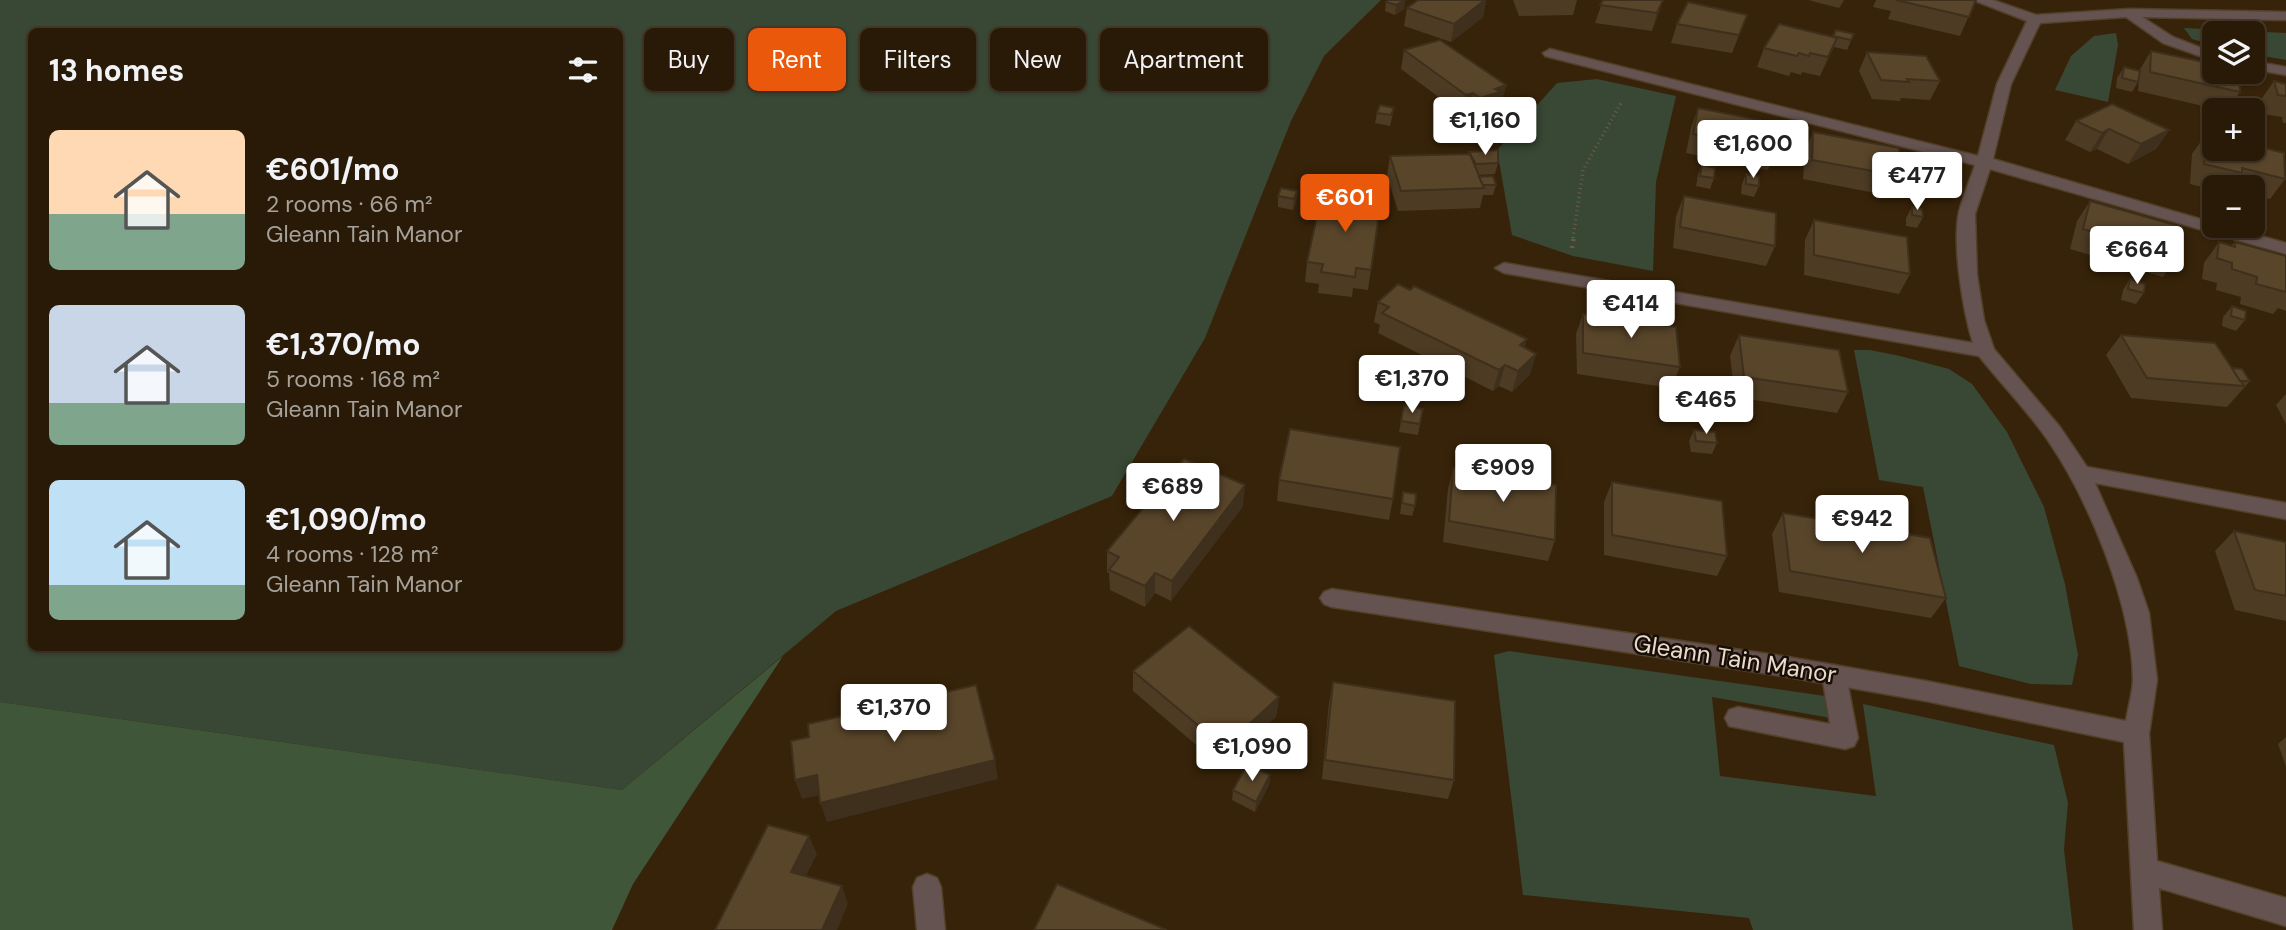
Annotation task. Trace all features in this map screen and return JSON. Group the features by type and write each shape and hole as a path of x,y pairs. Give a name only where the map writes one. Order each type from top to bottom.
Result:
{"street":[{"path":"1980,0 2035,19 2129,13 2286,16"},
{"path":"2129,13 2142,25 2168,40 2202,53"},
{"path":"2035,19 2004,84 1984,162 1967,214 1968,275 1975,320 1985,351 2053,432 2080,473 2126,578 2137,613 2145,680 2136,734 2148,930"},
{"path":"1550,53 1984,162 2286,249"},
{"path":"2265,67 2286,71"},
{"path":"1504,268 1985,351"},
{"path":"2080,473 2286,511"},
{"name":"Gleann Tain Manor","path":"1332,598 1834,675 2136,734"},
{"path":"1738,718 1845,738 1834,675"},
{"path":"2143,870 2286,912"},
{"path":"928,887 931,930"}],"path":[{"path":"1568,279 1583,170 1609,127 1635,74"}],"green space":[{"path":"0,0 1381,0 1324,56 1291,121 1205,338 1112,496 836,611 622,790 0,702"},
{"path":"2184,28 2202,29 2202,42 2192,39"},
{"path":"2265,32 2286,33 2286,60 2265,56"},
{"path":"2116,33 2118,45 2108,102 2055,90 2071,56 2094,36"},
{"path":"1597,79 1676,96 1656,182 1653,271 1573,256 1512,235 1497,150 1557,83"},
{"path":"1854,350 1900,356 1949,369 1972,384 2007,432 2044,507 2065,584 2078,655 2072,685 2031,684 1959,666 1923,487 1879,480"},
{"path":"1509,651 1825,696 1831,718 1712,697 1720,776 1876,796 1863,704 2054,745 2068,803 2064,849 2073,930 1753,930 1749,918 1523,895 1494,655"},
{"path":"783,656 633,884 612,930 0,930 0,702 622,790"}],"building":[{"path":"1405,0 1396,5 1386,2"},
{"path":"1418,0 1485,0 1454,24 1407,8"},
{"path":"1603,0 1663,0 1657,13 1600,5"},
{"path":"1896,0 1976,0 1969,17"},
{"path":"1688,2 1747,15 1739,35 1677,24"},
{"path":"1779,24 1837,38 1828,57 1810,53 1809,56 1799,53 1797,56 1764,48"},
{"path":"1836,30 1854,34 1851,40 1833,36"},
{"path":"1440,40 1506,85 1495,89 1500,92 1480,98 1473,93 1466,95 1404,50"},
{"path":"2151,51 2202,62 2202,84 2150,72"},
{"path":"1867,52 1926,56 1940,81 1881,80"},
{"path":"2124,67 2140,71 2138,82 2122,78"},
{"path":"2274,81 2286,84 2286,96 2278,95"},
{"path":"2204,84 2240,84 2240,92"},
{"path":"2112,104 2169,130 2141,144 2109,129 2102,133 2076,121"},
{"path":"1380,105 1394,108 1391,115 1377,113"},
{"path":"1698,108 1779,124 1776,150 1693,134"},
{"path":"1813,132 1899,148 1900,176 1812,160"},
{"path":"2265,148 2284,153 2285,179 2242,168 2242,173 2204,164 2204,161 2265,161"},
{"path":"1498,150 1498,163 1476,164 1469,152"},
{"path":"1470,154 1484,188 1401,191 1390,156"},
{"path":"1702,165 1715,168 1714,178 1700,176"},
{"path":"1746,174 1759,176 1759,186 1746,184"},
{"path":"1493,176 1496,185 1483,185 1479,177"},
{"path":"1281,188 1297,191 1294,199 1278,196"},
{"path":"1322,193 1381,200 1371,270 1356,268 1355,277 1321,272 1323,264 1307,262"},
{"path":"1684,196 1776,213 1775,246 1680,227"},
{"path":"2090,201 2182,227 2177,256 2083,229"},
{"path":"1912,207 1922,209 1923,217 1912,215"},
{"path":"1814,220 1907,237 1910,274 1814,255"},
{"path":"2219,242 2235,247 2235,242 2286,256 2286,292 2256,284 2257,277 2232,269 2232,263 2217,258"},
{"path":"2130,279 2145,284 2144,293 2128,289"},
{"path":"1398,284 1410,290 1414,286 1527,339 1520,345 1536,354 1518,371 1505,365 1499,370 1382,313 1389,307 1378,302"},
{"path":"2232,306 2246,311 2245,320 2231,316"},
{"path":"1583,314 1676,327 1680,367 1583,353"},
{"path":"1739,335 1839,350 1848,392 1744,377"},
{"path":"2121,335 2215,343 2244,386 2147,378"},
{"path":"2232,368 2242,369 2250,381 2240,381"},
{"path":"1404,405 1423,409 1420,424 1401,421"},
{"path":"1290,429 1400,447 1393,499 1279,480"},
{"path":"1694,430 1715,432 1717,443 1696,441"},
{"path":"1184,459 1245,485 1172,581 1155,573 1145,586 1109,570 1119,557 1107,551"},
{"path":"1453,468 1556,485 1555,540 1449,521"},
{"path":"1612,482 1722,501 1727,556 1612,535"},
{"path":"1403,492 1416,494 1415,506 1402,503"},
{"path":"1783,513 1930,538 1946,598 1790,571"},
{"path":"2234,531 2286,542 2286,596 2255,590"},
{"path":"1189,626 1279,697 1224,747 1133,671"},
{"path":"1333,682 1455,701 1454,780 1325,760"},
{"path":"976,685 995,760 820,803 817,775 795,780 791,741 809,737 808,724"},
{"path":"1247,765 1270,775 1256,802 1233,790"},
{"path":"768,825 809,836 791,872 842,886 822,930 715,930"},
{"path":"1057,884 1167,930 1034,930"}]}
